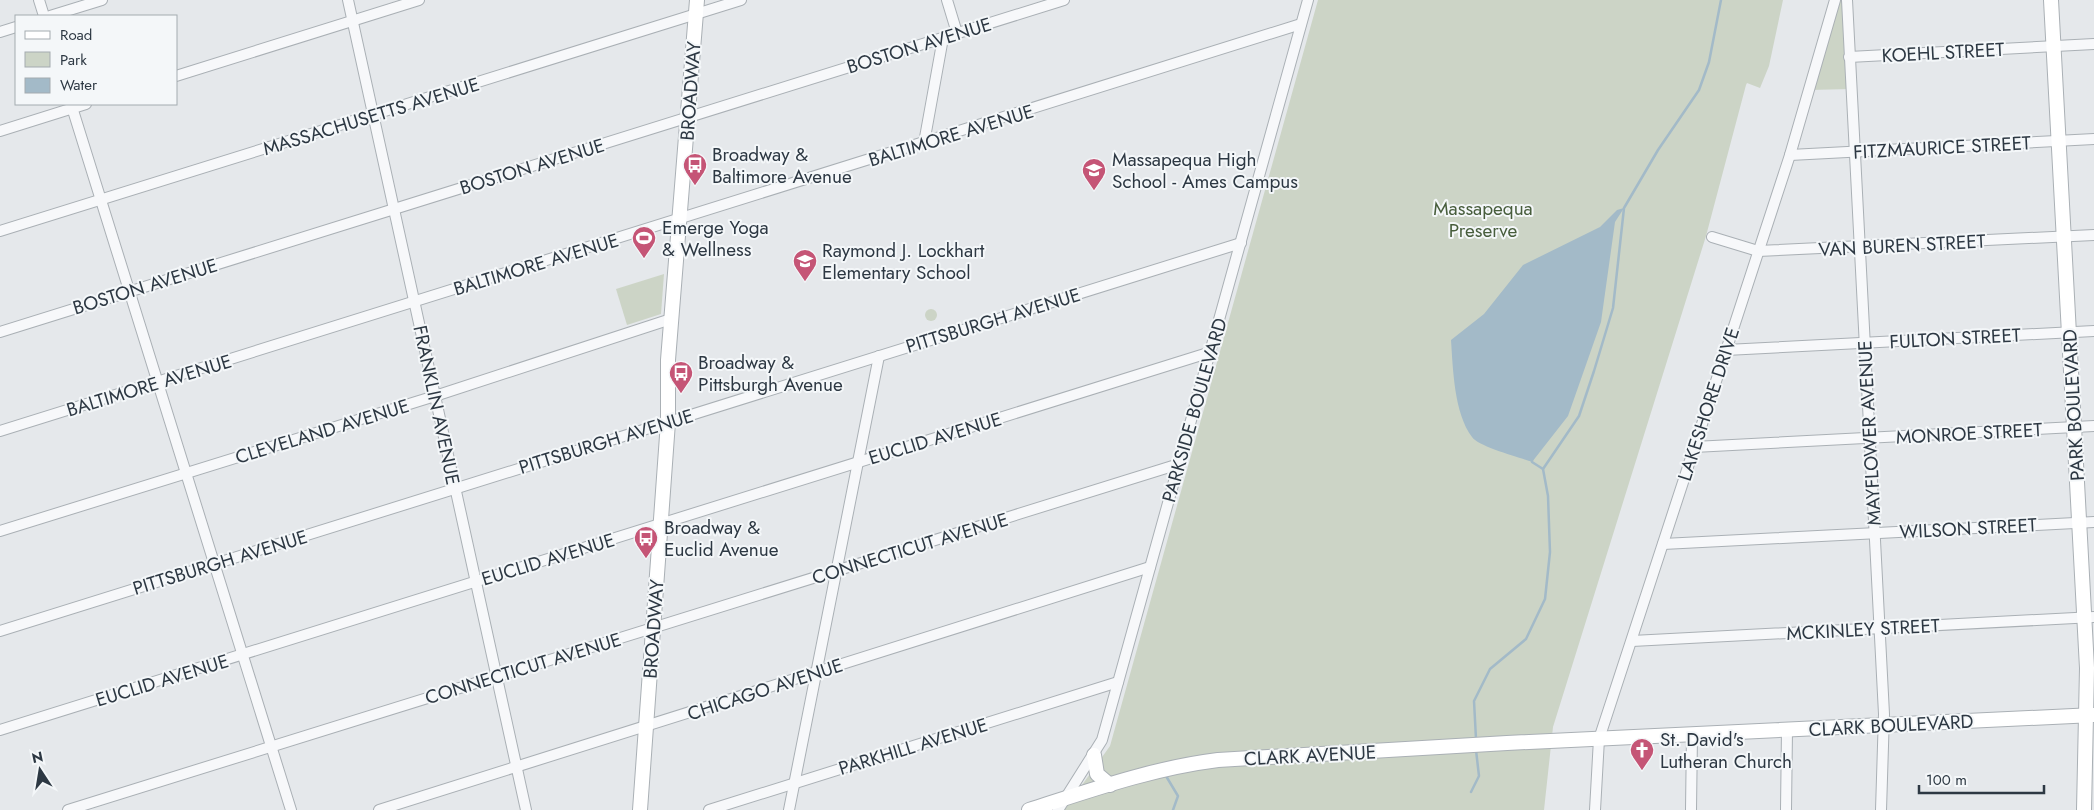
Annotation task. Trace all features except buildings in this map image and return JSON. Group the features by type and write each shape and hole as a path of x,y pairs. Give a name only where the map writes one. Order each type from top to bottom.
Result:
{"street":[{"path":"38,0 44,15"},
{"path":"53,15 102,0"},
{"name":"FRANKLIN AVENUE","path":"348,0 526,810"},
{"path":"178,75 419,0"},
{"name":"MASSACHUSETTS AVENUE","path":"0,232 374,115 696,7 741,0"},
{"path":"947,0 957,33"},
{"name":"BOSTON AVENUE","path":"0,332 1064,0"},
{"name":"PARKSIDE BOULEVARD","path":"1058,810 1068,798 1102,740 1308,0"},
{"name":"LAKESHORE DRIVE","path":"1595,810 1598,739 1632,641 1790,156 1835,0"},
{"path":"1846,0 1849,57"},
{"name":"PARK BOULEVARD","path":"2052,0 2074,427 2089,618 2090,715 2084,810"},
{"name":"BROADWAY","path":"640,810 668,422 668,360 689,117 696,7"},
{"name":"BALTIMORE AVENUE","path":"0,431 680,220 1301,24"},
{"path":"0,32 15,27"},
{"path":"924,143 943,38"},
{"name":"KOEHL STREET","path":"1849,57 2094,44"},
{"name":"MAYFLOWER AVENUE","path":"1849,57 1879,628 1883,725 1881,810"},
{"path":"0,131 72,106 291,810"},
{"name":"FITZMAURICE STREET","path":"1790,156 2094,139"},
{"name":"VAN BUREN STREET","path":"1712,237 1758,251 1859,248 2094,235"},
{"name":"PITTSBURGH AVENUE","path":"0,630 1241,243"},
{"name":"CLEVELAND AVENUE","path":"0,531 435,396 671,320"},
{"name":"FULTON STREET","path":"1726,350 2094,331"},
{"name":"EUCLID AVENUE","path":"0,730 1211,352"},
{"path":"789,810 879,356"},
{"name":"MONROE STREET","path":"1694,447 2094,426"},
{"name":"CONNECTICUT AVENUE","path":"68,810 1179,464"},
{"name":"WILSON STREET","path":"1663,544 2094,522"},
{"name":"CHICAGO AVENUE","path":"379,810 646,728 815,672 1150,567"},
{"name":"MCKINLEY STREET","path":"1632,641 2089,618"},
{"name":"PARKHILL AVENUE","path":"709,810 1118,682"},
{"name":"CLARK BOULEVARD","path":"1598,739 2090,715"},
{"path":"1786,810 1787,730"},
{"path":"1691,810 1692,734"},
{"name":"CLARK AVENUE","path":"1029,810 1152,772 1218,760 1598,739"},
{"path":"1094,755 1097,774 1110,785"}],"green space":[{"name":"Massapequa Preserve","path":"1318,0 1783,0 1769,66 1760,88 1747,83 1746,85 1706,236 1553,727 1544,810 1064,810 1110,746"},
{"path":"1835,0 1847,0 1851,89 1810,90"},
{"path":"664,274 661,314 627,325 616,289"},
{"path":"929,309 933,309 937,315 933,321 929,321 925,317 925,313"}],"water":[{"path":"1624,208 1615,222 1601,322 1568,416 1532,462 1476,441 1461,416 1454,377 1451,340 1484,314 1523,265 1600,227 1617,210"}],"waterway":[{"path":"1476,739 1474,701 1490,669 1526,639 1545,599 1550,552 1548,496 1543,469 1579,416 1594,371 1613,308 1624,208 1658,150 1699,90 1709,62 1721,0"},
{"path":"1532,459 1532,462 1543,469"},
{"path":"1471,792 1479,776 1476,750"},
{"path":"1166,776 1178,796 1173,810"}],"place":[{"name":"Broadway & Baltimore Avenue","path":"695,186"},
{"name":"Massapequa High School - Ames Campus","path":"1094,191"},
{"name":"Emerge Yoga & Wellness","path":"644,259"},
{"name":"Raymond J. Lockhart Elementary School","path":"805,282"},
{"name":"Broadway & Pittsburgh Avenue","path":"681,394"},
{"name":"Broadway & Euclid Avenue","path":"646,559"},
{"name":"St. David's Lutheran Church","path":"1642,771"}]}
